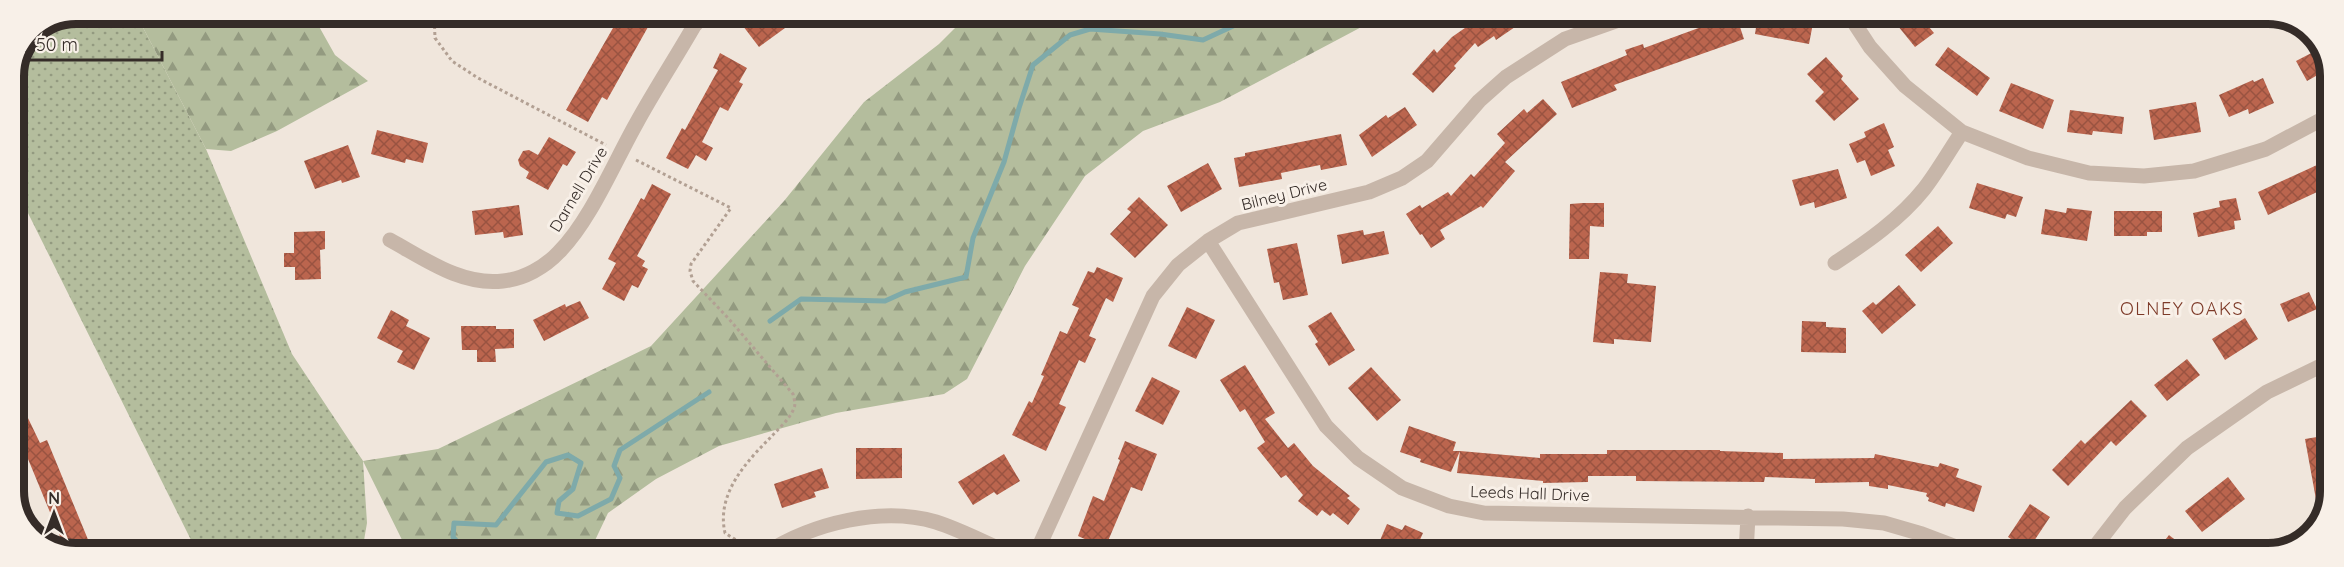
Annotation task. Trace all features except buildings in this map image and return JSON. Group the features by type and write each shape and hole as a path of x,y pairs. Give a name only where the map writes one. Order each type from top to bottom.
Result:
{"street":[{"name":"Darnell Drive","path":"390,240 445,271 466,279 504,281 524,276 541,267 558,254 572,237 696,24"},
{"name":"Bilney Drive","path":"1041,543 1153,296 1178,266 1208,242 1238,223 1369,192 1402,178 1427,161 1479,101 1506,77 1565,39 1608,24"},
{"path":"1856,24 1869,46 1905,86 1962,132 2028,158 2079,170 2144,176 2194,171 2266,149 2320,120"},
{"path":"1835,263 1860,247 1902,213 1923,190 1962,132"},
{"name":"Leeds Hall Drive","path":"1208,242 1326,426 1358,458 1402,488 1449,506 1484,513 1843,519 1884,523 1946,543"},
{"path":"2098,543 2125,508 2187,448 2267,392 2320,367"},
{"path":"1747,543 1748,516"},
{"path":"785,543 821,527 855,519 903,517 935,522 985,543"}],"path":[{"path":"434,24 435,38 452,61 478,78 731,208 691,264 690,272 693,281 794,394 795,406 787,420 743,466 725,503 723,523 725,533 741,543"}],"green space":[{"path":"141,24 206,149 292,354 363,461 367,523 364,543 193,543 24,205 25,66 28,56 39,39 56,28 66,25"},
{"path":"141,24 318,24 335,55 368,81 277,131 231,151 206,149"},
{"path":"959,24 1367,24 1220,102 1143,131 1085,176 1025,266 967,379 944,394 836,413 719,446 656,479 608,513 594,543 404,543 363,461 438,449 651,346 784,201 864,102 939,44"}],"waterway":[{"path":"770,321 801,299 885,301 905,292 966,277 973,238 1004,162 1033,65 1070,35 1090,29 1160,34 1203,40 1237,24"},
{"path":"458,543 453,537 454,523 496,525 546,462 568,455 581,463 573,489 559,501 557,513 578,516 611,499 620,478 614,466 620,450 709,392"}],"district":[{"name":"OLNEY OAKS","path":"2182,308"}]}
